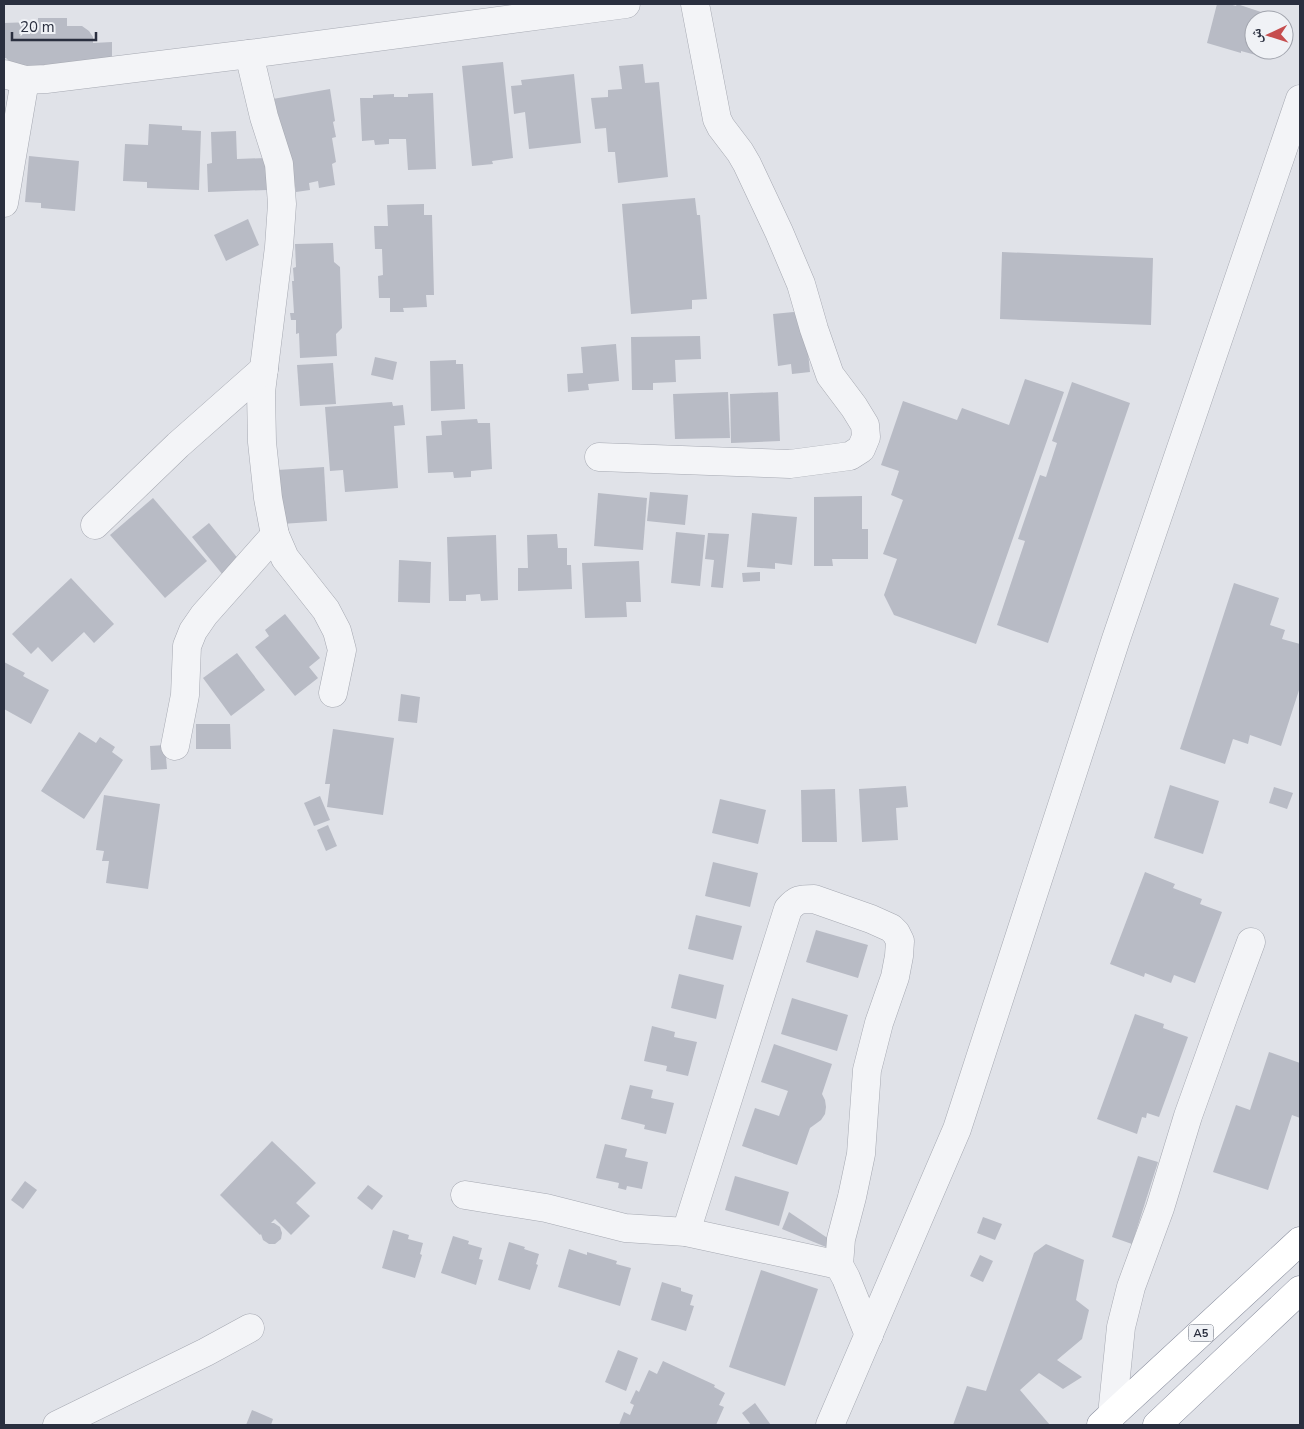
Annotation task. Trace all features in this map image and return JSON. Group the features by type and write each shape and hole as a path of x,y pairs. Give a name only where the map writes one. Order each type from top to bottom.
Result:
{"highway":[{"name":"A5","path":"1107,1420 1300,1241"},
{"path":"1157,1425 1300,1290"}],"street":[{"path":"4,203 14,77 46,79 626,4"},
{"path":"599,457 790,464 850,456 861,449 866,437 865,425 830,375 801,284 779,232 747,164 721,128 717,119 695,4"},
{"path":"249,54 264,117 279,164 282,204 279,247 261,392 262,442 268,498 275,535 285,558 326,610 337,631 342,650 333,693"},
{"path":"830,1425 957,1129 1116,639 1300,99"},
{"path":"95,525 178,445 264,369"},
{"path":"174,746 185,695 188,646 193,631 204,615 275,535"},
{"path":"686,1232 788,909 795,901 814,899 891,928 900,941 899,956 867,1070 861,1154 841,1239 839,1265 869,1335"},
{"path":"1107,1420 1121,1327 1131,1287 1160,1208 1191,1107 1251,942"},
{"path":"465,1195 546,1208 625,1228 686,1232 839,1265"},
{"path":"57,1425 250,1328"}],"building":[{"path":"1217,4 1236,6 1237,4 1255,10 1244,10 1244,52 1241,51 1241,53 1207,43"},
{"path":"38,18 67,18 67,26 82,26 89,31 93,37 93,43 112,42 112,68 17,69 4,58 4,23 32,22 32,27 38,27"},
{"path":"503,62 513,158 492,161 493,164 472,166 462,66"},
{"path":"643,64 645,83 659,82 668,177 618,183 615,152 608,152 606,128 595,129 591,98 608,97 608,90 622,89 619,66"},
{"path":"574,74 581,143 529,149 525,112 514,114 511,86 522,85 521,80"},
{"path":"330,89 336,137 332,138 336,162 332,164 335,185 319,188 318,181 309,183 310,190 296,192 267,100"},
{"path":"433,93 436,169 408,170 406,139 389,139 389,144 375,145 374,140 362,141 360,98 373,98 373,95 394,94 394,97 408,97 408,94"},
{"path":"149,124 182,126 182,130 201,131 199,190 147,188 147,182 123,181 125,144 148,145"},
{"path":"236,131 237,159 265,158 267,190 208,192 207,164 212,163 211,132"},
{"path":"29,156 79,161 75,211 41,208 41,203 25,202"},
{"path":"695,198 697,215 700,215 707,299 692,300 692,309 631,314 622,204"},
{"path":"424,204 424,215 432,215 434,295 426,295 427,307 403,308 404,312 390,312 390,298 379,298 378,276 383,275 382,249 375,249 374,226 388,226 387,205"},
{"path":"248,219 259,245 226,261 214,235"},
{"path":"333,243 334,262 340,267 342,328 336,334 337,356 300,358 299,333 296,334 296,320 291,320 290,313 294,313 292,281 294,281 293,268 296,267 295,244"},
{"path":"1002,252 1153,258 1151,325 1000,319"},
{"path":"804,311 810,372 792,374 791,364 778,366 773,314"},
{"path":"700,336 701,359 675,360 676,382 653,383 653,390 632,390 631,337"},
{"path":"616,344 619,381 588,384 589,390 568,392 567,374 583,373 581,347"},
{"path":"375,357 397,362 393,380 371,375"},
{"path":"456,360 456,364 463,364 465,409 431,411 430,361"},
{"path":"333,363 336,404 300,406 297,365"},
{"path":"1025,379 1064,392 976,644 894,615 884,595 897,559 883,554 903,500 891,495 899,471 881,465 903,401 957,420 962,408 1009,425"},
{"path":"1072,382 1130,403 1048,643 997,625 1025,541 1018,539 1040,475 1046,477 1057,443 1052,441"},
{"path":"728,392 730,438 675,439 673,394"},
{"path":"778,392 780,441 731,443 730,394"},
{"path":"392,402 393,406 403,405 405,425 394,426 398,488 345,492 343,470 330,471 325,407"},
{"path":"477,419 478,423 490,423 492,469 471,471 471,477 454,478 453,472 428,473 426,436 442,435 441,421"},
{"path":"324,467 327,521 281,524 277,470"},
{"path":"650,492 688,495 685,525 647,521"},
{"path":"598,493 647,498 643,550 594,546"},
{"path":"862,496 862,529 868,529 868,559 832,559 833,566 814,566 814,497"},
{"path":"153,498 207,561 165,598 110,535"},
{"path":"752,513 797,517 792,565 775,563 775,569 747,567"},
{"path":"209,523 244,566 227,580 192,537"},
{"path":"676,532 705,535 700,586 671,583"},
{"path":"708,533 729,534 723,588 711,587 714,560 705,559"},
{"path":"557,534 558,548 567,548 567,565 571,565 572,589 518,591 518,568 528,568 527,535"},
{"path":"496,535 498,600 481,601 480,594 466,595 466,601 449,601 447,537"},
{"path":"399,560 431,562 430,603 398,602"},
{"path":"639,561 641,602 626,602 627,617 585,618 582,563"},
{"path":"760,572 760,581 743,582 742,573"},
{"path":"71,578 114,624 94,643 84,632 52,662 38,647 31,654 12,634"},
{"path":"1234,583 1279,598 1270,625 1285,630 1282,639 1300,644 1300,687 1281,746 1250,735 1248,744 1233,739 1225,764 1180,749"},
{"path":"285,614 320,658 309,667 318,678 295,696 255,647 269,636 265,630"},
{"path":"237,653 265,690 231,716 203,678"},
{"path":"4,662 25,673 23,676 49,690 31,724 4,709"},
{"path":"401,694 420,697 417,723 398,721"},
{"path":"196,724 230,724 231,749 196,749"},
{"path":"333,729 394,738 383,815 327,807 330,784 325,784"},
{"path":"79,732 96,743 100,737 115,747 112,752 123,760 84,819 41,791"},
{"path":"165,745 167,769 151,770 150,746"},
{"path":"1170,785 1219,801 1203,854 1154,838"},
{"path":"906,786 908,807 896,808 898,840 862,842 859,789"},
{"path":"1274,787 1293,793 1287,809 1269,803"},
{"path":"835,789 837,842 802,842 801,790"},
{"path":"104,795 160,804 148,889 106,883 109,861 102,861 104,851 96,850"},
{"path":"320,796 330,820 314,826 304,803"},
{"path":"720,799 766,810 758,844 712,833"},
{"path":"328,825 337,846 326,851 317,830"},
{"path":"713,862 758,873 750,907 705,896"},
{"path":"1145,872 1175,884 1173,888 1202,899 1200,904 1222,912 1195,983 1174,975 1171,983 1145,973 1144,977 1110,964"},
{"path":"696,915 742,926 733,960 688,949"},
{"path":"816,930 868,945 858,978 806,962"},
{"path":"679,974 724,985 716,1019 671,1008"},
{"path":"792,998 848,1015 837,1051 781,1034"},
{"path":"1135,1014 1164,1024 1163,1028 1188,1037 1159,1117 1147,1113 1146,1118 1142,1117 1137,1134 1097,1119"},
{"path":"652,1026 675,1032 674,1037 697,1042 688,1076 666,1071 667,1066 644,1061"},
{"path":"774,1044 832,1064 822,1094 825,1100 825,1114 821,1120 810,1128 797,1165 742,1146 755,1108 779,1116 788,1091 761,1082"},
{"path":"1269,1052 1300,1063 1300,1118 1292,1115 1268,1190 1213,1172 1236,1105 1250,1110"},
{"path":"630,1085 653,1090 651,1098 674,1103 666,1134 644,1129 645,1125 621,1119"},
{"path":"272,1141 316,1183 296,1203 310,1216 291,1235 275,1219 271,1223 280,1227 281,1239 275,1244 269,1244 220,1195"},
{"path":"605,1144 627,1149 625,1157 648,1162 642,1189 627,1186 626,1190 618,1188 619,1183 596,1178"},
{"path":"1138,1156 1158,1162 1132,1244 1112,1237"},
{"path":"735,1176 789,1192 779,1226 725,1210"},
{"path":"25,1181 37,1190 23,1209 11,1200"},
{"path":"368,1185 383,1196 372,1210 357,1198"},
{"path":"789,1212 829,1239 826,1247 782,1229"},
{"path":"983,1217 1002,1224 995,1240 977,1233"},
{"path":"393,1230 409,1235 408,1239 423,1243 420,1254 422,1255 415,1278 382,1268"},
{"path":"453,1236 469,1241 468,1244 482,1248 479,1259 483,1260 476,1285 441,1273"},
{"path":"509,1242 539,1254 536,1264 538,1265 530,1290 498,1280"},
{"path":"1046,1244 1084,1260 1076,1300 1089,1310 1082,1339 1057,1360 1082,1377 1063,1389 1039,1373 1020,1390 1050,1425 953,1425 967,1386 986,1391 1034,1253"},
{"path":"569,1249 617,1261 616,1264 631,1268 620,1306 558,1287"},
{"path":"980,1255 993,1261 983,1282 970,1276"},
{"path":"761,1270 818,1289 785,1386 729,1367"},
{"path":"662,1282 681,1288 681,1291 693,1295 690,1305 694,1306 686,1331 651,1320"},
{"path":"618,1350 638,1358 626,1391 605,1382"},
{"path":"663,1361 715,1385 714,1387 725,1393 719,1405 724,1407 716,1425 619,1425 624,1412 630,1415 634,1405 630,1403 636,1390 639,1392 649,1370 657,1374"},
{"path":"755,1403 771,1425 751,1425 742,1413"},
{"path":"252,1410 273,1419 271,1425 246,1425"}]}
